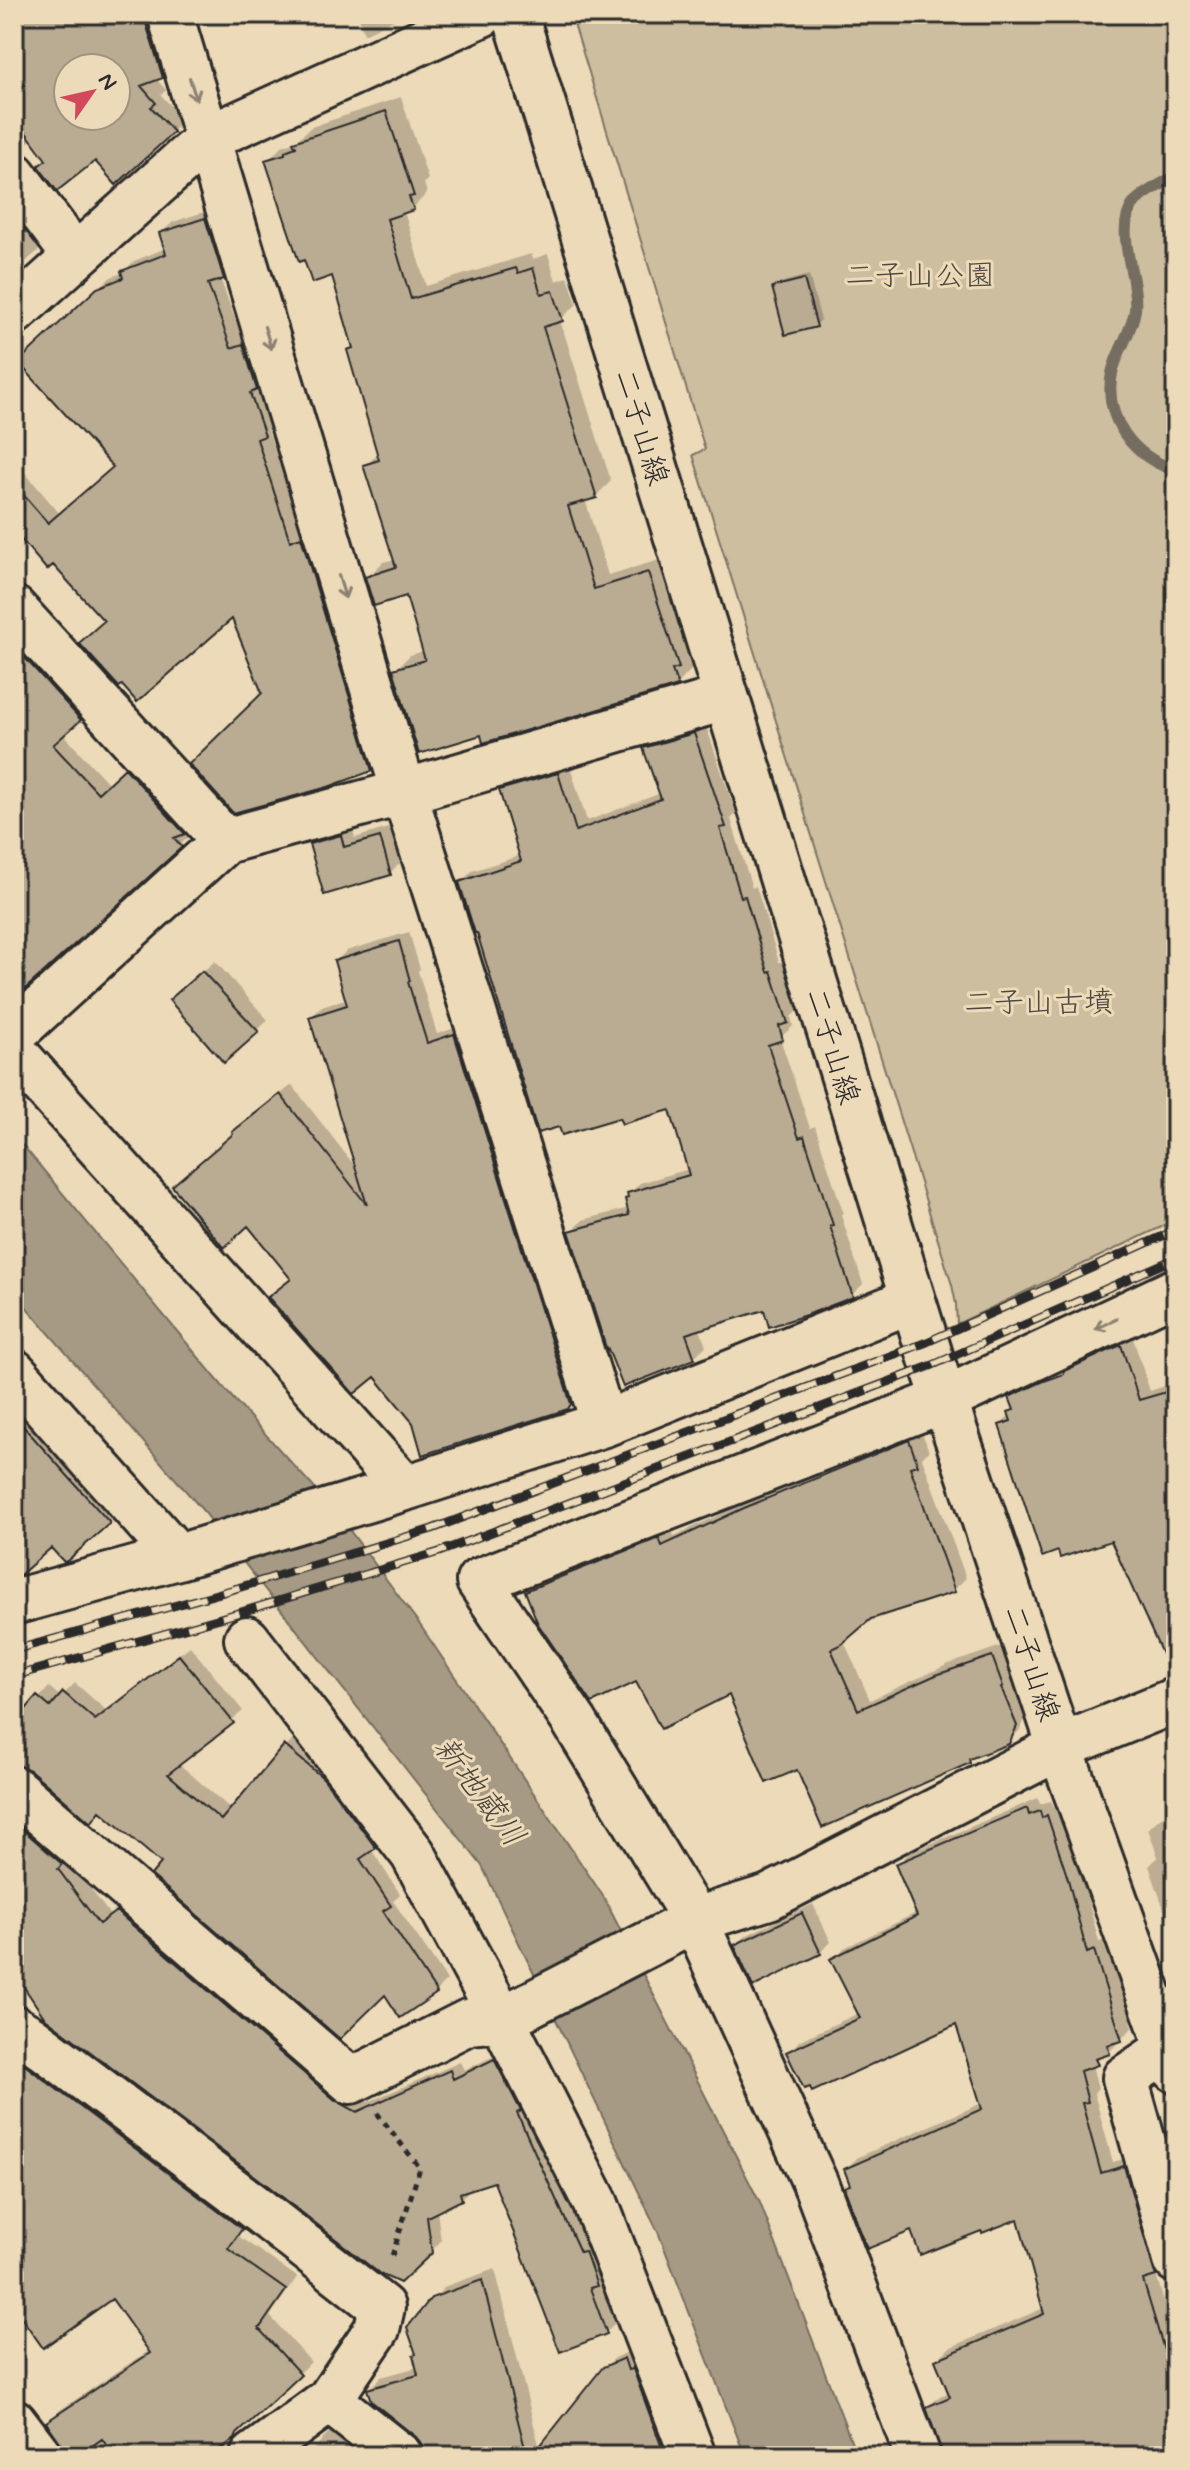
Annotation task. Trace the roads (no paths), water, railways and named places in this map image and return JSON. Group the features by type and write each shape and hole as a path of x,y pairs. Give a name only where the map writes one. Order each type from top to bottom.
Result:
{"street":[{"path":"170,14 404,792 604,1424"},
{"path":"14,312 208,138 482,14"},
{"name":"二子山線","path":"515,14 944,1400 1060,1747 1174,2055"},
{"path":"14,175 75,256"},
{"path":"14,609 225,841"},
{"path":"14,1033 225,841 725,698"},
{"path":"14,1052 405,1488"},
{"path":"918,2456 816,2185 684,1926 574,1721 479,1581 944,1400 1176,1291"},
{"path":"14,1602 178,1557 604,1424 912,1300"},
{"path":"14,1372 178,1557"},
{"path":"247,1639 413,1854 512,2014 595,2202 693,2456"},
{"path":"14,1789 351,2081 468,2022 512,2014 684,1926 769,1897 1060,1747 1176,1700"},
{"path":"14,2028 227,2186 382,2307 377,2329 329,2400 253,2456"},
{"path":"1174,2055 1125,2078 1176,2260"},
{"path":"329,2400 400,2456"},
{"path":"14,2422 40,2456"}],"water":[{"name":"新地蔵川","path":"14,1139 25,1148 229,1394 336,1512 418,1622 603,1896 760,2203 857,2456 745,2456 658,2232 482,1866 205,1513 14,1293"}],"waterway":[{"path":"1176,176 1139,198 1129,213 1126,240 1135,310 1114,365 1110,390 1117,421 1125,434 1147,456 1176,470"}],"railway":[{"path":"14,1650 231,1590 432,1529 927,1342 1176,1230"},
{"path":"14,1676 439,1552 933,1365 1176,1258"}],"park label":[{"name":"二子山公園","path":"920,275"},
{"name":"二子山古墳","path":"1039,1002"}]}
